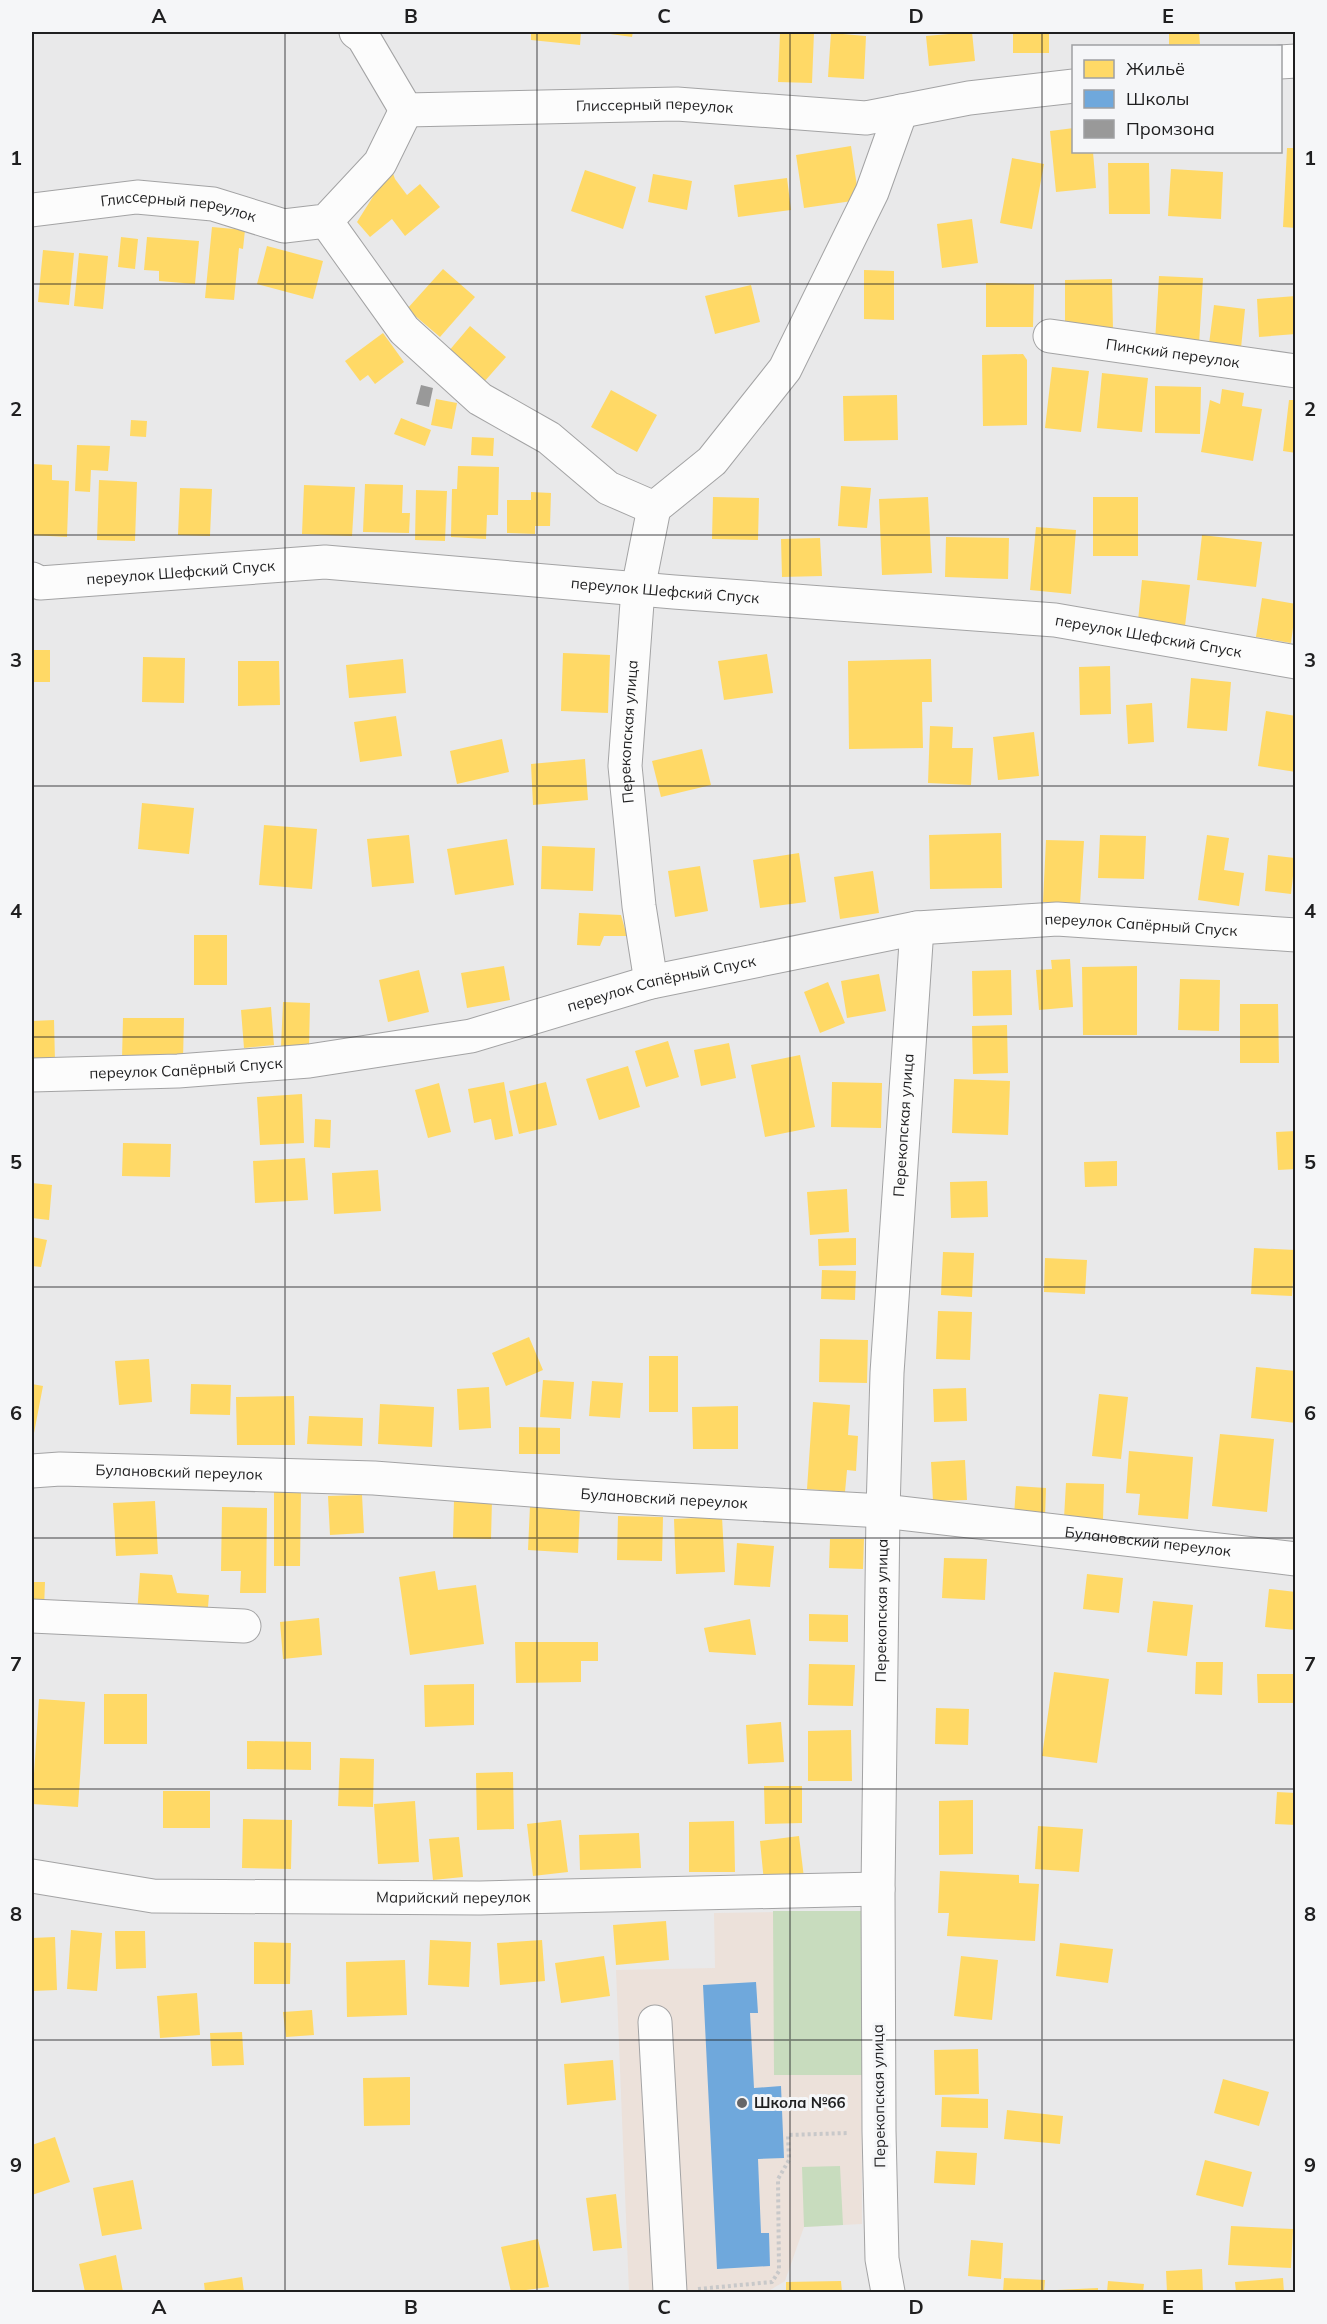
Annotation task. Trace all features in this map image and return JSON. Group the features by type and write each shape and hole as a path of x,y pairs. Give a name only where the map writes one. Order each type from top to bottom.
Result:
{"street":[{"path":"356,32 363,37 406,110 380,163 326,221 404,330 480,399 549,438 608,488 654,508"},
{"name":"Глиссерный переулок","path":"406,110 677,104 866,118 969,98 1072,86"},
{"path":"638,589 654,508 712,461 785,369 872,192 901,111"},
{"name":"Глиссерный переулок","path":"32,210 137,197 213,204 284,226 326,221"},
{"name":"Пинский переулок","path":"1050,336 1296,371"},
{"name":"переулок Шефский Спуск","path":"34,584 325,562 638,589 1055,620 1296,662"},
{"name":"Перекопская улица","path":"638,589 625,766 639,906 651,982"},
{"name":"переулок Сапёрный Спуск","path":"32,1075 178,1071 332,1057 471,1036 651,982 917,928 1057,919 1296,934"},
{"name":"Перекопская улица","path":"888,2292 882,2259 879,2131 878,1889 883,1511 887,1373 917,928"},
{"name":"Булановский переулок","path":"32,1471 60,1469 374,1478 610,1496 883,1511 1296,1559"},
{"path":"32,1616 244,1626"},
{"name":"Марийский переулок","path":"32,1876 153,1896 177,1897 469,1898 878,1889"},
{"path":"655,2022 671,2292"}],"path":[{"path":"671,2292 772,2282 779,2271 778,2179 789,2160 788,2135 879,2131"}],"shaded area":[{"name":"Школа №66","path":"861,1911 862,2224 804,2227 785,2281 767,2292 629,2292 616,1970 715,1968 714,1913"}],"green space":[{"path":"773,1911 861,1911 863,2075 774,2075"},
{"path":"840,2166 843,2225 804,2227 802,2167"}],"building: Жильё":[{"path":"531,32 581,32 580,45 531,40"},
{"path":"596,32 633,32 632,37"},
{"path":"780,32 814,32 812,83 778,82"},
{"path":"972,32 975,61 929,66 926,36"},
{"path":"1013,32 1049,32 1049,53 1013,53"},
{"path":"1169,32 1199,32 1200,44 1169,45"},
{"path":"831,33 866,36 864,79 828,77"},
{"path":"1072,128 1072,153 1093,153 1096,188 1056,192 1050,131"},
{"path":"851,146 859,200 804,208 796,155"},
{"path":"1287,148 1296,148 1296,228 1283,227"},
{"path":"1012,158 1044,164 1032,229 1000,223"},
{"path":"1108,163 1149,163 1150,214 1109,214"},
{"path":"391,168 395,179 407,195 420,184 440,207 405,236 392,219 370,237 357,222"},
{"path":"1171,169 1223,172 1221,219 1168,216"},
{"path":"585,170 636,187 623,229 571,211"},
{"path":"653,174 692,181 687,210 648,202"},
{"path":"787,178 791,210 738,217 734,185"},
{"path":"972,219 978,263 942,268 937,224"},
{"path":"212,227 245,230 243,249 239,248 234,300 205,298"},
{"path":"121,237 138,239 135,269 118,267"},
{"path":"147,237 199,241 195,284 159,281 159,271 144,270"},
{"path":"267,246 323,261 313,299 257,284"},
{"path":"43,250 74,253 69,305 38,302"},
{"path":"79,253 108,256 103,309 74,306"},
{"path":"443,269 475,297 440,337 407,309"},
{"path":"864,270 894,271 894,320 864,319"},
{"path":"1159,276 1203,278 1199,344 1155,342"},
{"path":"1112,279 1113,330 1065,331 1065,280"},
{"path":"986,283 1034,284 1033,327 986,327"},
{"path":"751,285 760,322 715,334 705,296"},
{"path":"1296,296 1296,334 1259,337 1257,299"},
{"path":"1214,305 1245,309 1241,348 1209,344"},
{"path":"470,326 506,357 484,382 448,352"},
{"path":"383,333 404,362 375,384 368,375 360,381 345,361"},
{"path":"1023,354 1027,360 1027,425 983,426 982,355"},
{"path":"1052,367 1089,371 1081,432 1045,428"},
{"path":"1102,373 1148,378 1142,432 1097,428"},
{"path":"1155,386 1201,387 1200,434 1155,433"},
{"path":"1222,389 1244,393 1242,406 1262,409 1253,461 1201,452 1210,400 1220,404"},
{"path":"611,390 657,415 637,452 591,427"},
{"path":"897,395 898,440 844,441 843,396"},
{"path":"436,399 457,403 452,429 431,425"},
{"path":"1289,400 1296,400 1296,453 1283,451"},
{"path":"401,418 431,430 425,446 394,434"},
{"path":"131,420 147,421 146,437 130,436"},
{"path":"472,437 494,438 493,456 471,455"},
{"path":"77,445 110,446 108,471 91,470 90,492 75,491"},
{"path":"32,464 52,465 52,480 69,481 67,537 32,535"},
{"path":"458,466 499,467 498,515 487,515 486,539 451,537 452,489 457,489"},
{"path":"99,480 137,482 135,541 97,540"},
{"path":"365,484 403,485 402,513 410,513 409,533 363,532"},
{"path":"304,485 355,487 352,536 302,534"},
{"path":"841,486 871,488 867,528 838,526"},
{"path":"180,488 212,489 210,536 178,535"},
{"path":"416,490 447,491 445,541 415,540"},
{"path":"531,492 551,493 550,526 535,526 535,534 507,533 507,500 531,500"},
{"path":"713,497 759,498 758,540 712,539"},
{"path":"928,497 932,573 882,575 879,499"},
{"path":"1093,497 1138,497 1138,556 1093,556"},
{"path":"1036,527 1076,530 1071,594 1030,590"},
{"path":"1202,535 1262,542 1256,587 1197,580"},
{"path":"946,537 1009,538 1008,579 945,577"},
{"path":"820,538 822,576 782,577 781,539"},
{"path":"1142,580 1190,585 1185,626 1138,621"},
{"path":"1262,598 1296,604 1291,643 1256,637"},
{"path":"32,650 50,650 50,682 32,682"},
{"path":"563,653 610,655 608,713 561,711"},
{"path":"767,654 773,693 724,700 718,661"},
{"path":"143,657 185,658 184,703 142,702"},
{"path":"403,659 406,693 349,698 346,665"},
{"path":"931,659 932,702 922,702 923,748 849,749 848,661"},
{"path":"238,661 279,661 280,705 238,706"},
{"path":"1110,666 1111,714 1080,715 1079,667"},
{"path":"1191,678 1231,682 1227,731 1187,728"},
{"path":"1152,703 1154,742 1128,744 1126,705"},
{"path":"1266,711 1296,716 1296,772 1258,766"},
{"path":"396,716 402,756 360,762 354,722"},
{"path":"930,726 953,727 952,748 973,748 971,785 928,783"},
{"path":"1034,732 1039,776 998,780 993,737"},
{"path":"502,739 509,772 457,784 450,751"},
{"path":"702,749 711,785 661,797 652,761"},
{"path":"585,759 588,800 533,805 531,764"},
{"path":"142,803 194,808 189,854 138,849"},
{"path":"264,825 317,829 312,889 259,885"},
{"path":"1001,833 1002,888 930,889 929,835"},
{"path":"409,835 414,883 372,887 367,839"},
{"path":"1100,835 1146,836 1144,879 1098,878"},
{"path":"1207,835 1229,838 1224,870 1244,873 1239,906 1198,900"},
{"path":"507,839 514,885 455,895 447,849"},
{"path":"1046,840 1084,841 1080,904 1043,902"},
{"path":"542,846 595,848 593,891 541,889"},
{"path":"799,853 806,902 760,908 753,860"},
{"path":"1268,855 1295,858 1291,894 1265,891"},
{"path":"700,866 708,911 675,917 668,871"},
{"path":"873,871 879,913 840,919 834,877"},
{"path":"579,913 621,915 627,936 604,936 600,946 577,945"},
{"path":"194,935 227,935 227,985 194,985"},
{"path":"1070,959 1073,1007 1039,1010 1036,970 1052,969 1051,960"},
{"path":"504,966 510,1000 467,1008 461,973"},
{"path":"1137,966 1137,1035 1083,1035 1082,967"},
{"path":"419,970 429,1012 388,1022 379,980"},
{"path":"1011,970 1012,1015 973,1016 972,971"},
{"path":"879,974 886,1011 847,1018 841,981"},
{"path":"1180,979 1220,980 1219,1031 1178,1030"},
{"path":"828,982 845,1023 820,1033 804,992"},
{"path":"283,1002 310,1003 309,1047 281,1047"},
{"path":"1240,1004 1278,1004 1279,1063 1240,1063"},
{"path":"271,1007 274,1045 244,1048 241,1010"},
{"path":"123,1018 184,1018 183,1060 122,1059"},
{"path":"54,1020 55,1062 32,1063 32,1021"},
{"path":"1007,1025 1008,1073 973,1074 972,1026"},
{"path":"668,1041 679,1077 646,1087 635,1051"},
{"path":"729,1043 736,1078 701,1086 694,1050"},
{"path":"800,1055 815,1127 765,1137 751,1065"},
{"path":"628,1066 640,1107 599,1120 586,1079"},
{"path":"954,1079 1010,1081 1008,1135 952,1133"},
{"path":"504,1082 513,1136 495,1140 491,1119 474,1123 468,1089"},
{"path":"546,1082 557,1125 519,1134 509,1091"},
{"path":"832,1082 882,1083 881,1128 831,1127"},
{"path":"439,1083 451,1132 428,1138 415,1090"},
{"path":"302,1094 304,1143 260,1145 257,1097"},
{"path":"315,1119 331,1120 330,1148 314,1147"},
{"path":"1296,1131 1296,1169 1278,1170 1276,1132"},
{"path":"123,1143 171,1144 170,1177 122,1176"},
{"path":"305,1158 308,1200 255,1203 253,1161"},
{"path":"1117,1161 1117,1186 1085,1187 1084,1162"},
{"path":"378,1170 381,1211 334,1214 332,1173"},
{"path":"987,1181 988,1217 951,1218 950,1182"},
{"path":"32,1183 52,1185 49,1220 32,1218"},
{"path":"847,1189 849,1232 810,1235 807,1192"},
{"path":"32,1237 47,1240 41,1267 32,1266"},
{"path":"856,1238 856,1265 819,1266 818,1239"},
{"path":"1254,1248 1295,1250 1292,1296 1251,1294"},
{"path":"943,1252 974,1253 972,1297 941,1295"},
{"path":"1045,1258 1087,1260 1085,1294 1044,1292"},
{"path":"822,1270 856,1271 855,1300 821,1299"},
{"path":"938,1311 972,1312 970,1360 936,1359"},
{"path":"529,1337 543,1370 506,1386 492,1353"},
{"path":"820,1339 868,1340 867,1383 819,1382"},
{"path":"649,1356 678,1356 678,1412 649,1412"},
{"path":"149,1359 152,1402 119,1405 115,1361"},
{"path":"1256,1367 1296,1371 1296,1423 1251,1418"},
{"path":"543,1380 574,1382 571,1419 540,1417"},
{"path":"592,1381 623,1383 620,1418 589,1416"},
{"path":"32,1384 43,1386 34,1433 32,1433"},
{"path":"191,1384 231,1385 230,1415 190,1414"},
{"path":"489,1387 491,1428 459,1430 457,1389"},
{"path":"966,1388 967,1421 934,1422 933,1389"},
{"path":"1099,1394 1128,1397 1121,1459 1092,1456"},
{"path":"294,1396 295,1445 237,1445 236,1397"},
{"path":"813,1402 850,1405 848,1435 858,1436 856,1471 847,1470 845,1492 807,1489"},
{"path":"380,1404 434,1407 432,1447 378,1444"},
{"path":"738,1406 738,1449 693,1449 692,1407"},
{"path":"309,1416 363,1418 362,1446 307,1444"},
{"path":"519,1427 560,1428 560,1454 519,1454"},
{"path":"1220,1434 1274,1439 1267,1512 1212,1506"},
{"path":"1129,1451 1193,1457 1188,1519 1138,1515 1140,1494 1126,1493"},
{"path":"965,1460 967,1500 933,1501 931,1462"},
{"path":"1066,1483 1104,1484 1103,1520 1064,1518"},
{"path":"1016,1486 1046,1488 1045,1518 1014,1516"},
{"path":"274,1492 301,1492 300,1566 274,1566"},
{"path":"362,1495 364,1533 330,1535 328,1496"},
{"path":"454,1500 492,1500 491,1539 453,1538"},
{"path":"155,1501 158,1554 116,1556 113,1503"},
{"path":"530,1506 580,1508 578,1553 528,1550"},
{"path":"222,1507 267,1508 266,1593 240,1593 241,1571 221,1571"},
{"path":"618,1516 663,1517 662,1561 617,1560"},
{"path":"722,1517 725,1572 676,1574 674,1519"},
{"path":"830,1539 864,1539 863,1569 829,1568"},
{"path":"737,1543 774,1546 770,1587 734,1585"},
{"path":"944,1558 987,1559 985,1600 942,1598"},
{"path":"435,1571 438,1590 476,1585 484,1644 410,1655 399,1577"},
{"path":"140,1573 172,1575 177,1593 209,1595 207,1619 137,1614"},
{"path":"1087,1574 1123,1578 1119,1613 1083,1609"},
{"path":"32,1582 45,1582 44,1609 32,1608"},
{"path":"1269,1589 1296,1592 1296,1630 1265,1627"},
{"path":"1153,1601 1193,1605 1187,1656 1147,1652"},
{"path":"809,1614 848,1615 848,1642 809,1641"},
{"path":"319,1618 322,1655 283,1659 280,1622"},
{"path":"750,1619 756,1655 709,1652 704,1628"},
{"path":"515,1642 598,1642 598,1661 581,1661 581,1682 516,1683"},
{"path":"1196,1662 1223,1662 1222,1695 1195,1694"},
{"path":"809,1664 855,1665 853,1706 808,1705"},
{"path":"1054,1672 1109,1679 1097,1763 1042,1756"},
{"path":"1257,1674 1294,1674 1294,1703 1258,1703"},
{"path":"474,1684 474,1725 425,1727 424,1685"},
{"path":"104,1694 147,1694 147,1744 104,1744"},
{"path":"39,1699 85,1702 78,1807 32,1804"},
{"path":"936,1708 969,1709 968,1745 935,1744"},
{"path":"781,1722 784,1762 748,1764 746,1725"},
{"path":"851,1730 852,1781 808,1781 808,1731"},
{"path":"247,1741 311,1742 311,1770 247,1769"},
{"path":"340,1758 374,1759 373,1807 338,1806"},
{"path":"513,1772 514,1829 477,1830 476,1773"},
{"path":"764,1786 802,1786 802,1823 765,1824"},
{"path":"163,1791 210,1791 210,1828 163,1828"},
{"path":"1277,1792 1296,1793 1296,1825 1275,1824"},
{"path":"973,1800 973,1854 939,1855 939,1801"},
{"path":"415,1801 419,1862 378,1864 374,1804"},
{"path":"243,1819 292,1820 291,1869 242,1868"},
{"path":"561,1820 568,1872 533,1876 527,1824"},
{"path":"734,1821 735,1872 689,1872 689,1822"},
{"path":"1038,1826 1083,1829 1079,1872 1035,1869"},
{"path":"639,1833 641,1868 580,1870 579,1835"},
{"path":"799,1836 804,1878 764,1882 760,1841"},
{"path":"459,1837 463,1877 433,1880 429,1839"},
{"path":"940,1871 1019,1875 1019,1883 1039,1884 1035,1941 947,1936 949,1913 938,1913"},
{"path":"666,1921 669,1960 616,1965 613,1925"},
{"path":"71,1930 102,1933 97,1991 67,1989"},
{"path":"115,1931 145,1931 146,1968 116,1969"},
{"path":"55,1937 57,1990 32,1991 32,1938"},
{"path":"430,1940 471,1942 469,1987 428,1985"},
{"path":"542,1940 545,1981 500,1985 497,1943"},
{"path":"254,1942 291,1943 290,1984 254,1984"},
{"path":"1060,1943 1113,1949 1108,1983 1056,1976"},
{"path":"604,1956 610,1996 561,2003 555,1963"},
{"path":"961,1956 998,1960 992,2020 954,2016"},
{"path":"405,1960 407,2015 347,2017 346,1962"},
{"path":"197,1993 200,2035 160,2038 157,1996"},
{"path":"312,2010 314,2035 286,2037 283,2012"},
{"path":"242,2032 244,2065 212,2066 210,2033"},
{"path":"978,2049 979,2094 935,2095 934,2050"},
{"path":"613,2060 616,2100 567,2105 564,2064"},
{"path":"410,2077 410,2125 364,2126 363,2078"},
{"path":"1223,2079 1269,2092 1259,2126 1214,2113"},
{"path":"942,2097 988,2099 988,2128 941,2127"},
{"path":"1007,2110 1063,2116 1060,2144 1004,2139"},
{"path":"55,2137 70,2182 32,2195 32,2145"},
{"path":"936,2151 977,2153 975,2185 934,2183"},
{"path":"1205,2160 1252,2172 1243,2207 1196,2195"},
{"path":"133,2180 142,2229 102,2236 93,2188"},
{"path":"616,2194 622,2248 593,2251 586,2198"},
{"path":"1231,2226 1293,2229 1291,2268 1228,2265"},
{"path":"538,2239 549,2287 511,2292 501,2247"},
{"path":"971,2240 1003,2243 1001,2279 968,2276"},
{"path":"116,2255 123,2292 85,2292 79,2264"},
{"path":"1202,2269 1203,2292 1167,2292 1166,2271"},
{"path":"242,2277 244,2292 205,2292 204,2283"},
{"path":"1004,2278 1045,2280 1044,2292 1003,2292"},
{"path":"1283,2278 1284,2292 1236,2292 1235,2282"},
{"path":"841,2281 842,2292 786,2292 786,2282"},
{"path":"1108,2281 1144,2284 1143,2292 1107,2292"},
{"path":"1098,2288 1098,2292 1057,2292 1057,2290"}],"building: Школы":[{"path":"756,1982 758,2013 750,2013 754,2088 781,2086 784,2158 758,2159 761,2233 769,2233 770,2266 717,2269 703,1985"}],"building: Промзона":[{"path":"421,385 433,388 429,407 416,404"}],"place":[{"name":"Школа №66","path":"742,2103"}]}
